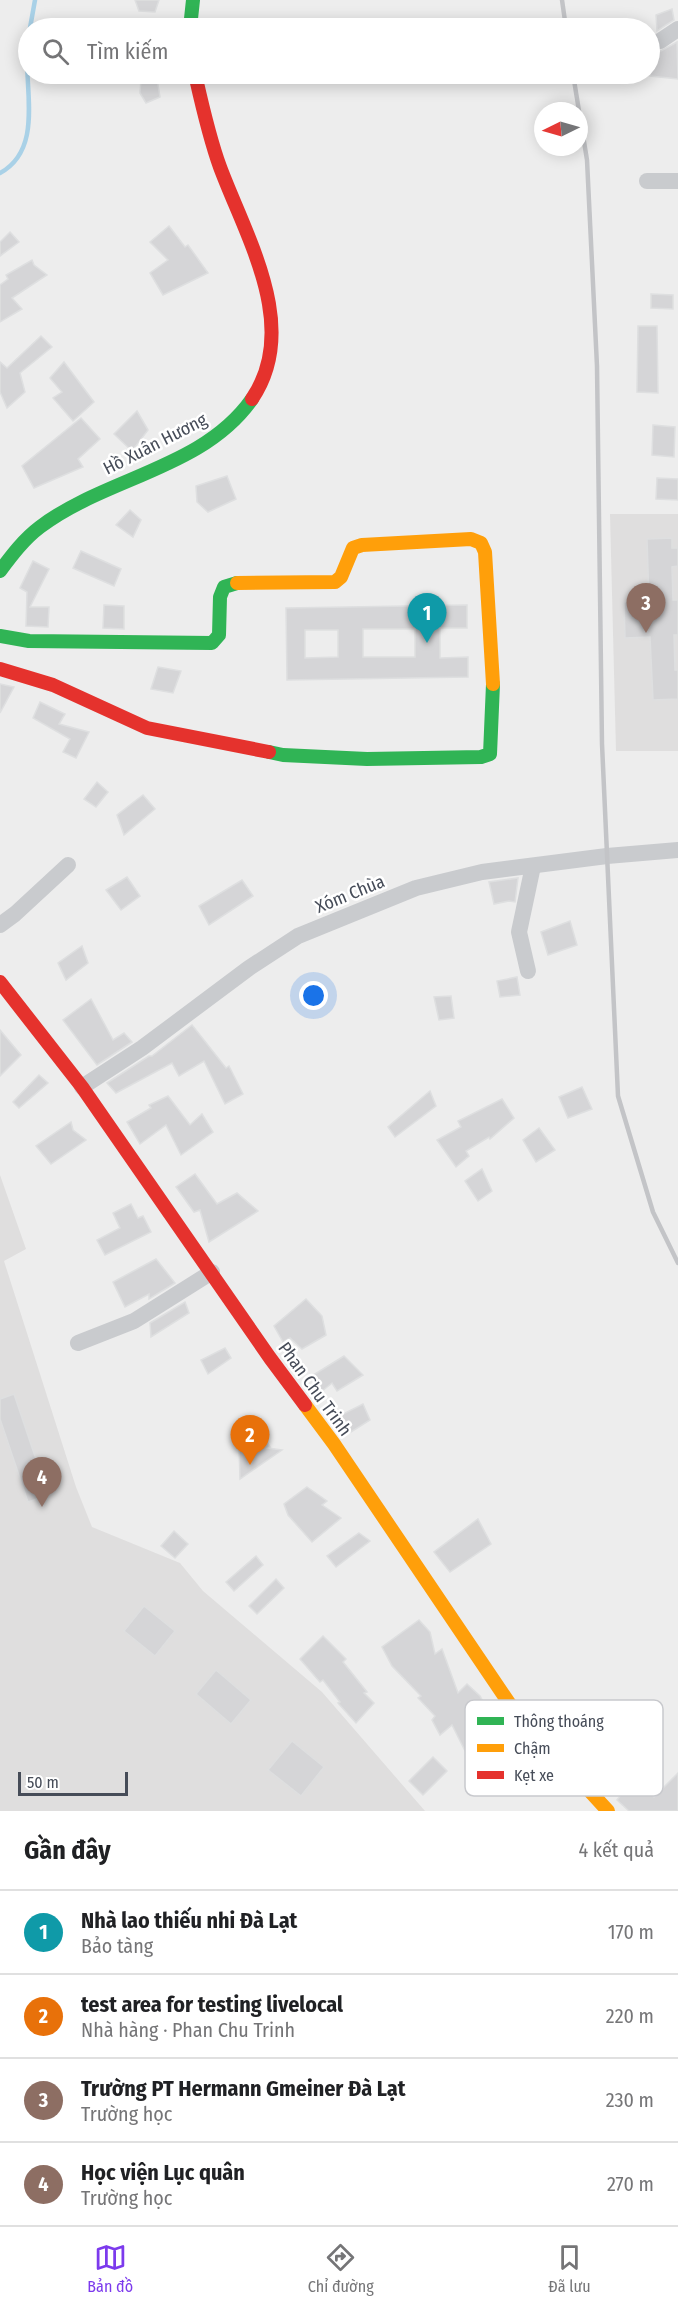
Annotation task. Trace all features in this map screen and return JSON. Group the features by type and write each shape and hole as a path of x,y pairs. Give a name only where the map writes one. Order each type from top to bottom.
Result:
{"main road":[{"path":"191,18 193,0"},
{"name":"Hồ Xuân Hương","path":"0,571 16,550 45,523 109,488 177,458 221,432 237,420 249,404 265,374 271,351 272,328 265,288 241,217 220,165 197,84"},
{"path":"0,636 30,641 178,645 212,643 219,635 220,597 224,587 232,583 335,582 341,577 353,548 362,544 471,539 481,543 485,552 492,680 490,754 481,757 367,759 283,755 147,729 53,685 0,669"},
{"name":"Phan Chu Trinh","path":"0,982 82,1087 270,1358 333,1444 508,1700"},
{"name":"Phan Chu Trinh","path":"593,1796 608,1811"}],"street":[{"path":"660,41 678,29"},
{"path":"647,181 678,181"},
{"name":"Xóm Chùa","path":"82,1087 142,1048 249,968 298,936 416,888 482,872 615,855 678,850"},
{"path":"0,925 15,915 68,865"},
{"path":"528,971 519,932 532,866"},
{"path":"78,1343 134,1321 212,1272"}],"shaded area":[{"path":"610,514 678,514 678,751 616,751"},
{"path":"0,1175 26,1249 4,1261 76,1487 92,1527 180,1563 203,1591 322,1692 425,1811 0,1811"}],"building":[{"path":"135,0 159,0 155,12 139,11"},
{"path":"672,9 674,20 660,29 660,18 656,18 656,15"},
{"path":"677,42 678,79 660,77 661,51"},
{"path":"141,84 158,84 160,97 146,103 140,93"},
{"path":"169,226 185,247 188,245 208,273 163,295 150,273 168,260 150,242"},
{"path":"10,232 19,242 0,256 0,242"},
{"path":"32,260 34,265 47,275 12,298 22,309 0,322 0,285 8,279 6,275"},
{"path":"651,294 673,295 673,309 651,308"},
{"path":"638,326 657,326 658,393 637,392"},
{"path":"41,336 52,347 20,373 25,392 7,408 0,392 0,362 7,368"},
{"path":"64,362 94,402 73,421 53,398 62,392 50,378"},
{"path":"137,411 148,430 132,451 114,434"},
{"path":"81,418 100,439 78,459 83,467 34,488 22,466"},
{"path":"653,425 675,427 674,457 652,455"},
{"path":"227,476 236,499 208,512 197,502 196,486"},
{"path":"657,478 678,479 678,500 656,499"},
{"path":"130,510 141,520 133,537 116,525"},
{"path":"672,538 672,548 678,548 678,566 672,567 673,600 678,600 678,635 674,635 675,670 678,670 678,699 653,700 650,637 625,638 624,602 649,601 647,539"},
{"path":"81,551 121,569 114,586 73,568"},
{"path":"33,561 49,569 30,607 49,607 48,627 26,626 27,592 20,588"},
{"path":"104,605 124,606 124,629 103,628"},
{"path":"467,605 467,628 440,628 440,658 468,657 468,677 287,680 286,608","holes":["363,629 415,629 415,657 363,657","305,630 338,630 338,657 305,658"]},
{"path":"158,667 181,671 173,693 151,689"},
{"path":"0,684 14,687 0,713"},
{"path":"40,702 65,714 59,724 89,732 76,758 63,752 70,739 33,718"},
{"path":"97,782 108,792 96,807 84,799"},
{"path":"143,795 155,809 124,835 117,815"},
{"path":"127,877 140,896 121,910 106,890"},
{"path":"518,878 515,902 494,904 489,882"},
{"path":"242,880 253,896 209,925 199,906"},
{"path":"570,921 577,945 548,955 541,932"},
{"path":"82,946 88,963 66,980 58,963"},
{"path":"517,977 520,995 500,997 497,981"},
{"path":"451,996 454,1018 439,1020 434,997"},
{"path":"91,999 113,1040 124,1033 132,1042 97,1065 63,1020"},
{"path":"192,1025 226,1068 229,1066 243,1094 225,1104 204,1061 179,1076 172,1063 116,1093 107,1083 152,1056"},
{"path":"0,1030 21,1055 0,1076"},
{"path":"39,1075 48,1083 19,1108 13,1102"},
{"path":"582,1087 592,1109 568,1118 559,1097"},
{"path":"430,1091 436,1106 395,1137 388,1127"},
{"path":"168,1096 190,1125 202,1114 213,1132 181,1155 166,1125 140,1144 127,1122 151,1108 149,1105"},
{"path":"502,1099 514,1118 490,1139 489,1137 466,1151 469,1156 456,1167 437,1140 461,1127 458,1121"},
{"path":"71,1122 73,1130 86,1140 51,1164 36,1146"},
{"path":"539,1128 555,1150 536,1162 523,1140"},
{"path":"482,1169 492,1191 478,1201 465,1181"},
{"path":"195,1174 217,1204 237,1193 258,1211 209,1242 200,1210 194,1212 176,1187"},
{"path":"131,1204 138,1218 143,1216 151,1232 105,1255 97,1240 120,1228 113,1213"},
{"path":"156,1259 175,1283 149,1299 149,1294 125,1307 113,1282"},
{"path":"306,1299 322,1316 326,1335 302,1349 290,1338 283,1342 274,1326"},
{"path":"185,1302 189,1313 151,1337 150,1323"},
{"path":"225,1348 231,1358 208,1374 201,1360"},
{"path":"344,1356 363,1375 337,1391 332,1383 321,1392 310,1377"},
{"path":"14,1394 48,1495 28,1502 0,1419 0,1399"},
{"path":"363,1404 370,1420 351,1432 341,1415"},
{"path":"262,1432 270,1447 268,1448 282,1450 240,1479 239,1445 246,1446"},
{"path":"307,1487 327,1501 322,1505 341,1518 312,1542 288,1515 284,1504"},
{"path":"478,1519 491,1544 450,1572 434,1552"},
{"path":"174,1531 188,1544 175,1558 161,1546"},
{"path":"359,1533 370,1541 336,1567 327,1556"},
{"path":"256,1556 263,1565 234,1591 226,1582"},
{"path":"276,1579 284,1588 257,1614 249,1606"},
{"path":"144,1606 175,1631 155,1656 124,1631"},
{"path":"419,1620 430,1632 435,1654 442,1649 458,1693 467,1684 482,1700 465,1700 465,1751 452,1725 440,1735 432,1720 435,1716 418,1698 421,1696 392,1666 382,1647"},
{"path":"323,1636 346,1659 343,1662 367,1692 364,1693 374,1703 356,1723 338,1703 340,1702 323,1680 320,1682 300,1659"},
{"path":"216,1670 251,1700 231,1724 196,1694"},
{"path":"292,1741 324,1767 301,1796 268,1770"},
{"path":"433,1757 447,1771 423,1795 409,1781"},
{"path":"678,1773 678,1811 629,1811 617,1800 620,1796 663,1796 663,1788"}],"waterway":[{"path":"32,18 35,0"},
{"path":"0,173 14,162 23,148 29,113 28,84"}],"railway":[{"path":"562,0 565,18"},
{"path":"575,84 587,160 597,366 602,744 618,1096 653,1212 678,1263"}],"traffic: fast":[{"path":"191,18 193,0"},
{"path":"0,571 23,542 40,527 66,510 181,457 207,442 232,423 252,399"},
{"path":"0,636 29,641 212,643 219,635 220,597 224,587 237,583"},
{"path":"269,752 283,755 367,759 481,757 490,754 493,684"}],"traffic: slow":[{"path":"237,583 335,582 341,577 353,548 362,545 471,539 481,543 485,552 493,684"},
{"path":"305,1405 334,1444 507,1700"},
{"path":"594,1796 608,1811"}],"traffic: jam":[{"path":"197,84 216,156 254,252 264,282 270,312 271,342 266,371 252,399"},
{"path":"0,669 53,685 147,728 269,752"},
{"path":"0,982 82,1087 305,1405"}],"place":[{"name":"Trường PT Hermann Gmeiner Đà Lạt","path":"646,633"},
{"name":"Nhà lao thiếu nhi Đà Lạt","path":"427,643"},
{"name":"test area for testing livelocal","path":"250,1465"},
{"name":"Học viện Lục quân","path":"42,1507"}]}
